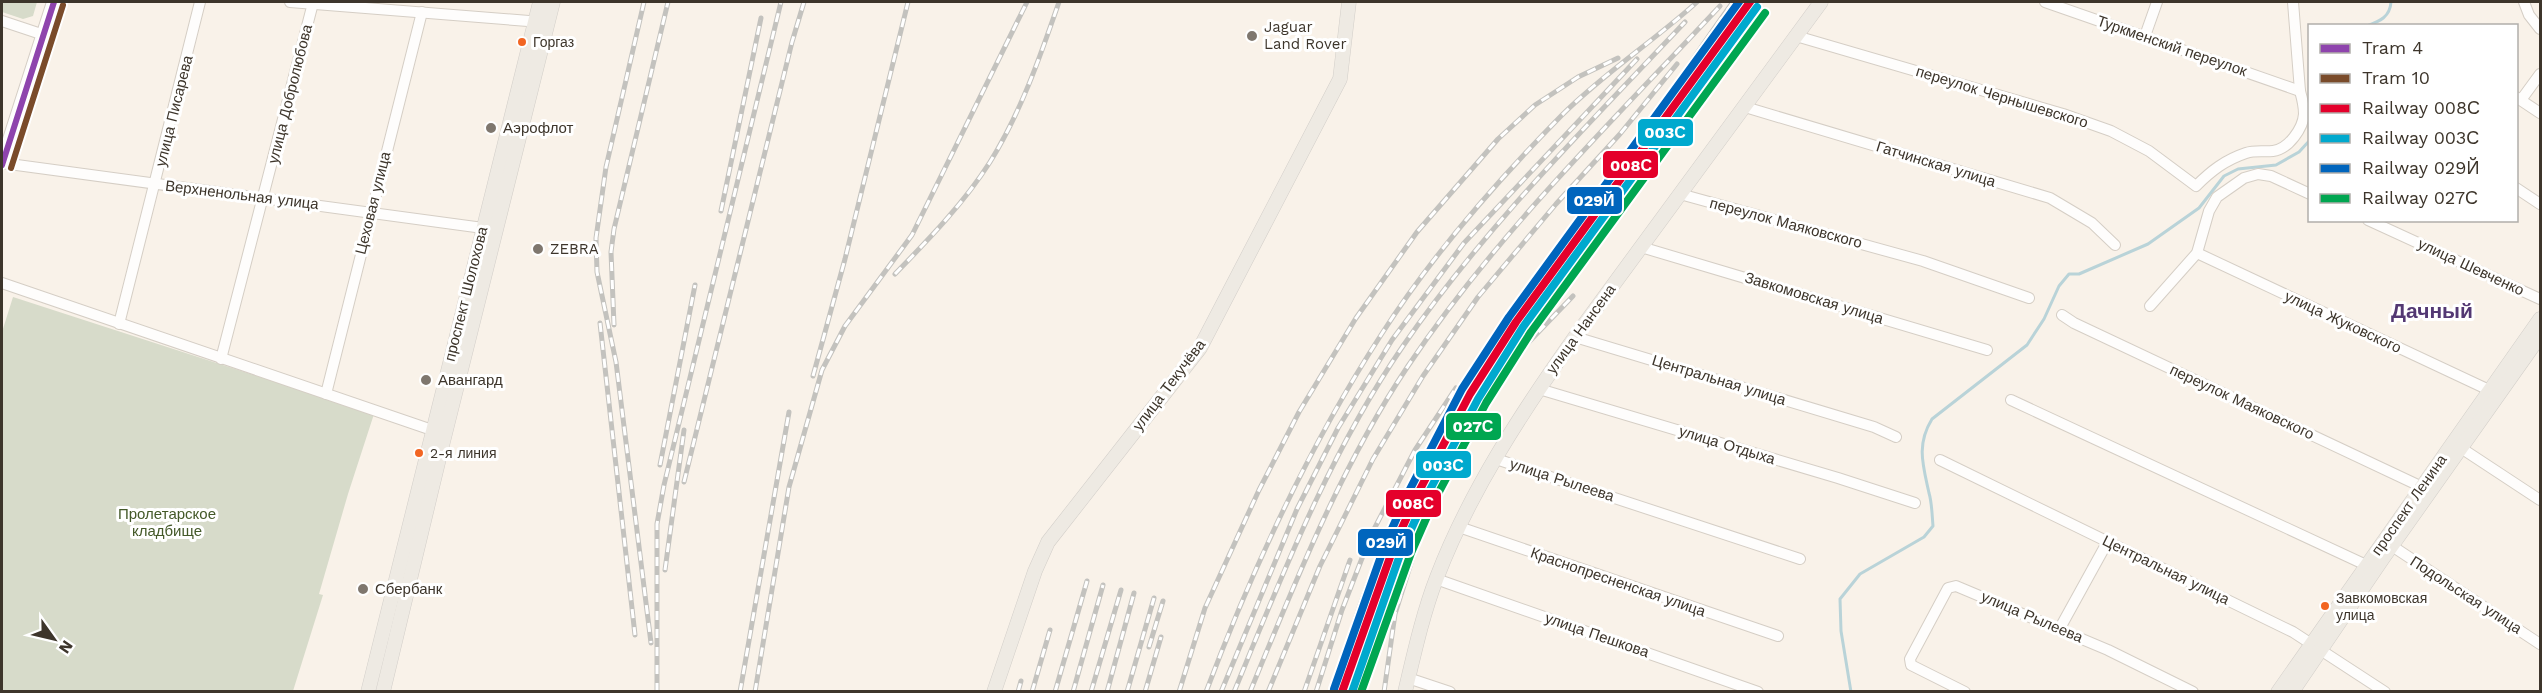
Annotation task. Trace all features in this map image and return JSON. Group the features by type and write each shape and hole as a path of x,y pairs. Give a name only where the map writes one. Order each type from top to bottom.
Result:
{"main road":[{"name":"проспект Шолохова","path":"383,692 541,22 540,2"},
{"name":"проспект Шолохова","path":"368,692 483,228 541,22 553,2"},
{"name":"улица Текучёва","path":"994,692 1035,571 1048,542 1200,348 1340,79 1349,2"},
{"name":"улица Нансена","path":"1407,685 1436,579 1459,527 1496,459 1539,389 1575,337 1821,2"},
{"name":"проспект Ленина","path":"2292,692 2316,646 2367,565 2488,390 2541,319"},
{"name":"проспект Ленина","path":"2278,692 2392,546 2541,336"}],"street":[{"path":"2,158 52,2"},
{"name":"улица Писарева","path":"119,324 201,2"},
{"path":"290,2 541,22"},
{"name":"Туркменский переулок","path":"2045,2 2300,91"},
{"path":"2145,36 2157,2"},
{"path":"2293,2 2300,91"},
{"path":"2524,2 2529,15 2541,29"},
{"name":"улица Добролюбова","path":"221,359 313,3"},
{"name":"Цеховая улица","path":"327,394 422,12"},
{"path":"2,21 41,34"},
{"name":"переулок Чернышевского","path":"1796,36 2063,114 2111,131 2149,151 2196,186 2214,168 2239,156 2249,152 2274,151 2290,142 2304,114 2300,91"},
{"path":"2541,74 2519,98 2541,113"},
{"name":"Гатчинская улица","path":"1745,107 2050,198 2092,223 2115,245"},
{"name":"Верхненольная улица","path":"2,163 483,228"},
{"path":"2150,306 2197,253 2209,211 2217,197 2244,178 2258,174 2271,176 2308,193"},
{"path":"2518,189 2541,204"},
{"name":"переулок Маяковского","path":"1680,194 1923,261 2029,298"},
{"name":"улица Шевченко","path":"2372,222 2541,299"},
{"name":"Завкомовская улица","path":"1641,247 1987,350"},
{"name":"улица Жуковского","path":"2197,253 2488,390"},
{"path":"2,283 432,430"},
{"name":"переулок Маяковского","path":"2062,315 2074,323 2422,487"},
{"name":"Центральная улица","path":"1575,337 1874,427 1896,438"},
{"name":"улица Отдыха","path":"1539,389 1827,475 1915,504"},
{"path":"2011,400 2367,565"},
{"path":"2462,448 2541,500"},
{"name":"улица Рылеева","path":"1496,459 1800,559"},
{"name":"Центральная улица","path":"1940,460 2108,541 2316,646 2385,692"},
{"name":"Краснопресненская улица","path":"1459,527 1778,636"},
{"path":"2060,628 2108,541"},
{"name":"Подольская улица","path":"2392,546 2541,644"},
{"name":"улица Пешкова","path":"1436,579 1758,692"},
{"name":"улица Рылеева","path":"1965,692 1911,665 1910,659 1948,588 1956,586 2060,628 2193,692"},
{"path":"1407,685 1450,692"}],"green space":[{"path":"2,2 37,2 33,16 23,19 2,12"},
{"name":"Пролетарское кладбище","path":"13,297 374,414 348,494 319,594 323,595 293,691 2,692 2,332"}],"waterway":[{"path":"2371,24 2386,15 2391,2"},
{"path":"1851,692 1841,631 1840,599 1860,574 1924,537 1933,526 1931,501 1922,455 1924,438 1932,419 2027,345 2044,319 2059,286 2069,274 2079,274 2148,244 2199,208 2224,176 2238,169 2276,165 2299,152 2308,142"}],"railway":[{"path":"644,2 606,167 596,238 597,272 616,362 651,643"},
{"path":"614,325 611,252 614,229 668,2"},
{"path":"657,692 657,524 664,485 781,2"},
{"path":"684,482 792,42 804,2"},
{"path":"813,376 845,259 908,2"},
{"path":"755,692 789,487 822,370 845,326 912,235 1027,2"},
{"path":"895,274 957,206 990,162 1020,104 1059,2"},
{"path":"1206,692 1263,553 1306,464 1355,377 1401,305 1466,220 1562,115 1595,85 1697,2"},
{"path":"1334,692 1353,626 1374,567 1407,494 1445,423 1523,298 1618,169 1733,2"},
{"path":"1250,692 1321,524 1362,443 1408,366 1479,270 1517,224 1720,6"},
{"path":"721,211 761,18"},
{"path":"1234,692 1309,514 1330,471 1377,386 1403,346 1434,302 1502,219 1685,22"},
{"path":"1179,692 1205,608 1259,490 1299,412 1356,318 1417,232 1498,139 1535,105 1578,77 1618,58"},
{"path":"1221,692 1297,509 1338,428 1392,340 1464,243 1637,59"},
{"path":"1268,692 1320,566 1373,459 1423,376 1478,297 1556,204 1620,134 1677,64"},
{"path":"1384,692 1395,614 1430,503 1482,402 1587,233"},
{"path":"660,465 695,285"},
{"path":"1526,345 1573,296"},
{"path":"600,323 635,635"},
{"path":"1316,692 1342,610 1371,535 1415,450 1456,388"},
{"path":"740,692 789,412"},
{"path":"665,570 684,430"},
{"path":"1304,692 1350,560"},
{"path":"1055,692 1087,581"},
{"path":"1073,692 1103,585"},
{"path":"1091,692 1121,590"},
{"path":"1107,692 1134,593"},
{"path":"1127,692 1154,598"},
{"path":"1149,647 1163,601"},
{"path":"1364,692 1390,611"},
{"path":"1032,692 1050,630"},
{"path":"1145,692 1161,637"},
{"path":"1018,692 1021,681"}],"tram line":[{"name":"4","path":"2,165 54,2"},
{"name":"10","path":"11,168 63,5"}],"rail line":[{"name":"029Й","path":"1334,689 1386,542 1408,493 1462,389 1509,317 1739,2"},
{"name":"008С","path":"1342,692 1394,546 1416,497 1470,394 1516,322 1750,2"},
{"name":"003С","path":"1352,692 1402,549 1424,501 1478,399 1523,327 1757,7"},
{"name":"027С","path":"1361,692 1411,553 1432,505 1486,403 1531,332 1765,13"}],"place":[{"name":"Jaguar Land Rover","path":"1252,36"},
{"name":"Горгаз","path":"522,42"},
{"name":"Аэрофлот","path":"491,128"},
{"name":"ZEBRA","path":"538,249"},
{"name":"Авангард","path":"426,380"},
{"name":"2-я линия","path":"419,453"},
{"name":"Сбербанк","path":"363,589"},
{"name":"Завкомовская улица","path":"2325,606"}],"district":[{"name":"Дачный","path":"2432,311"}]}
